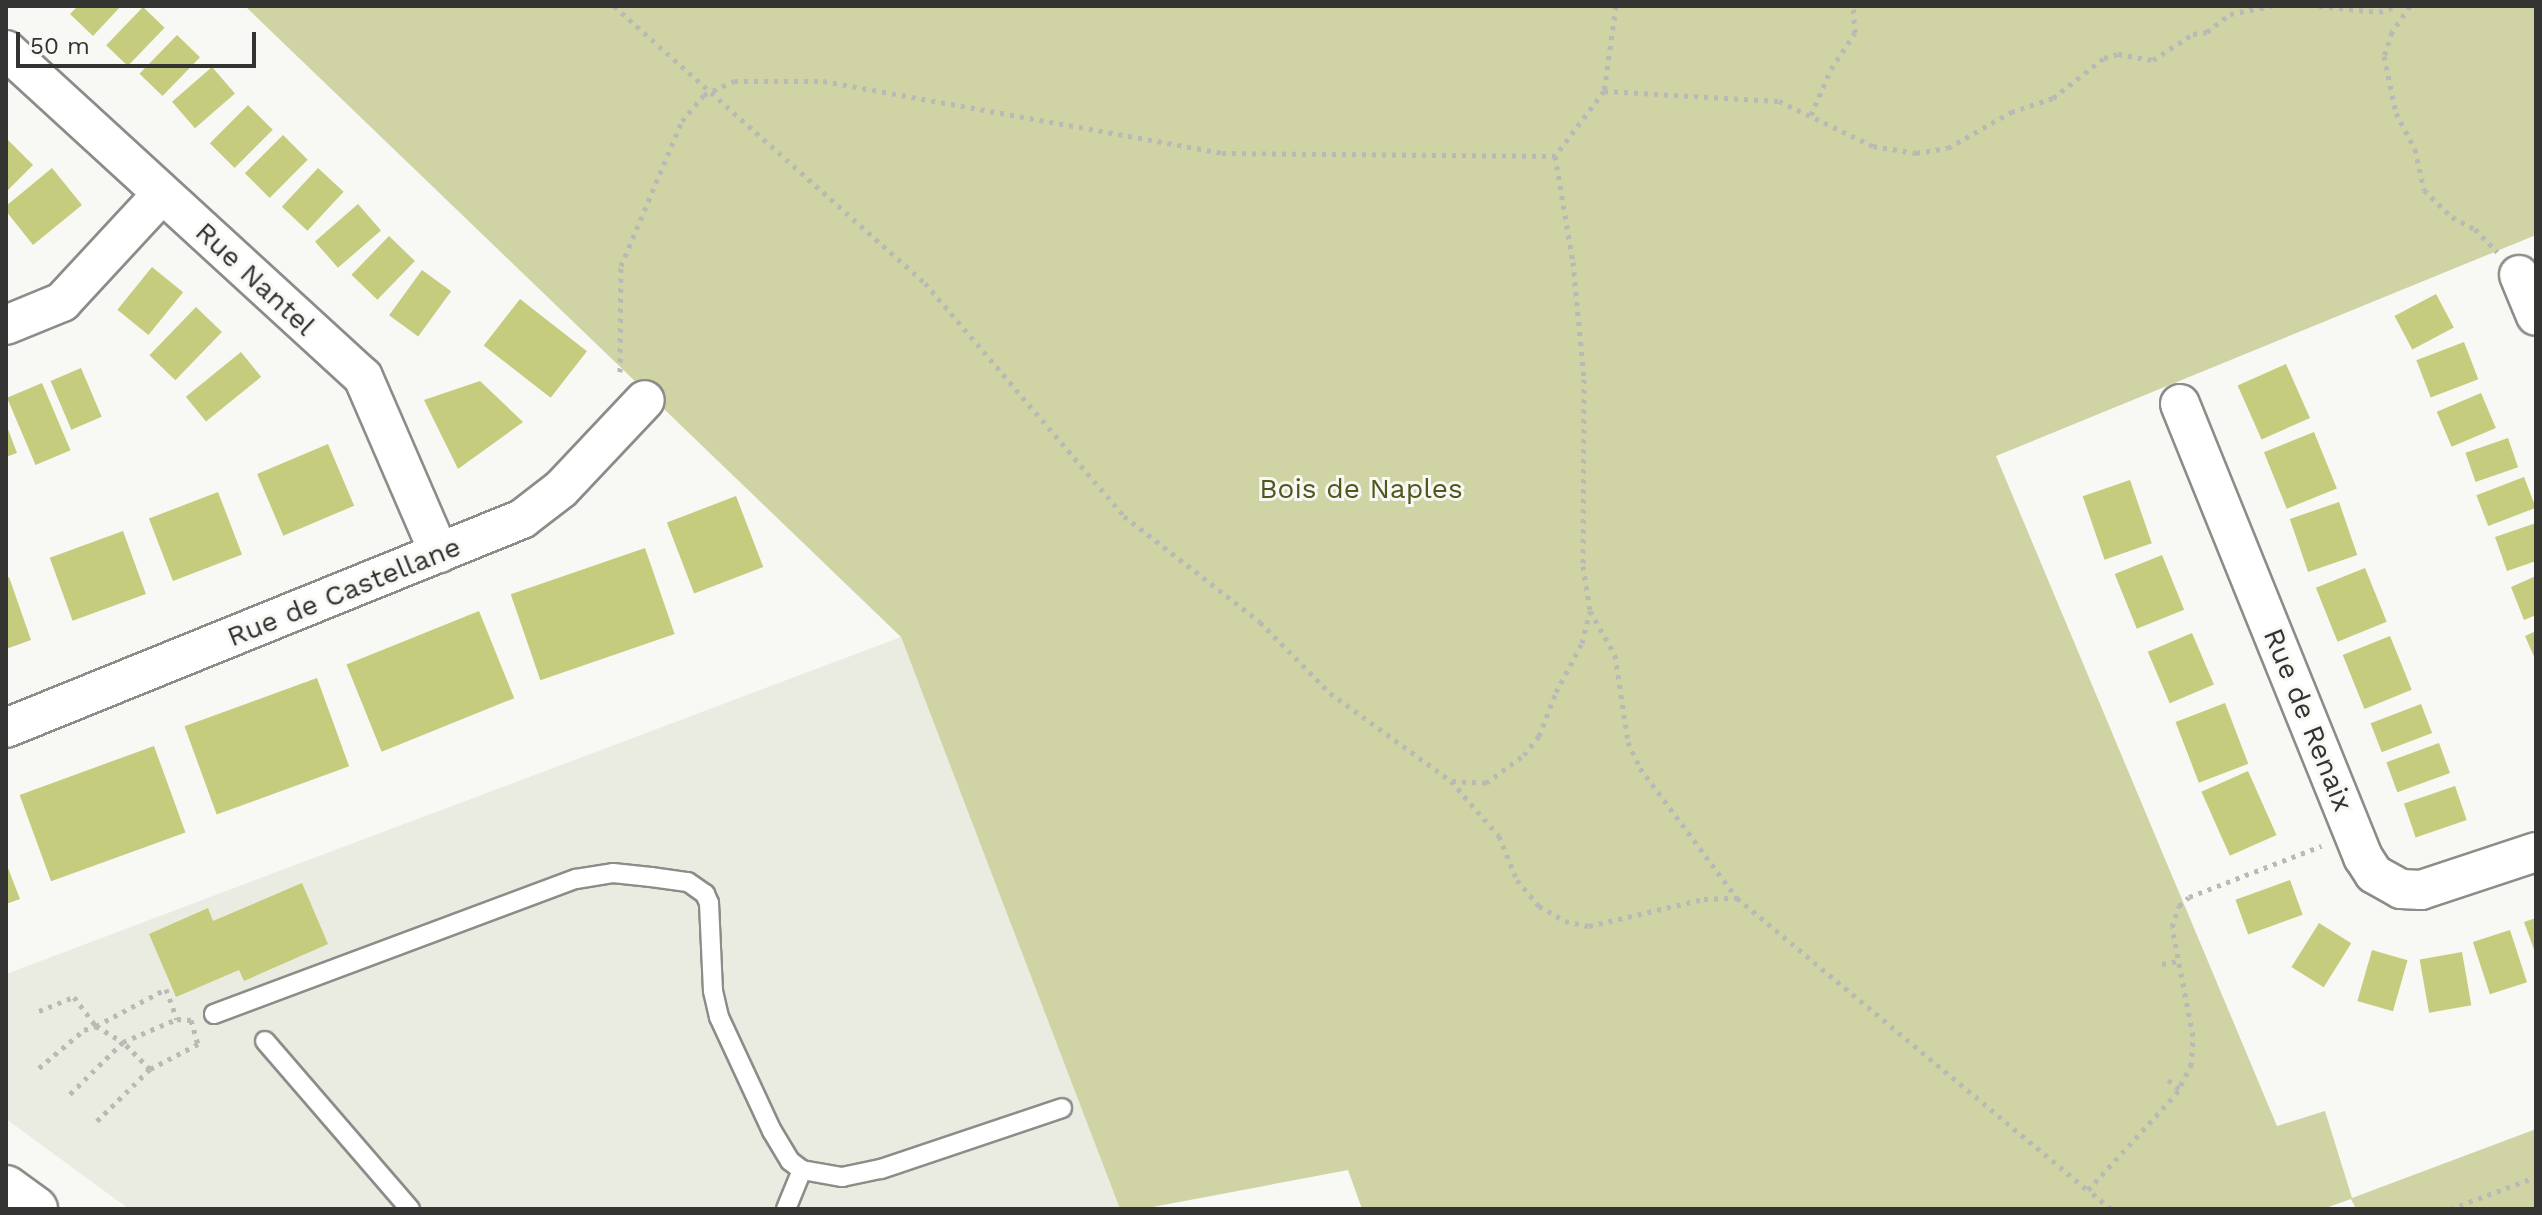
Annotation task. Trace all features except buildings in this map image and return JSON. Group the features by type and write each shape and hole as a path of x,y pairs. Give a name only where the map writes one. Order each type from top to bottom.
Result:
{"street":[{"name":"Rue Nantel","path":"6,50 363,377 439,553"},
{"path":"6,325 62,302 162,194"},
{"path":"2519,275 2536,316"},
{"name":"Rue de Castellane","path":"6,728 522,519 549,501 632,386"},
{"name":"Rue de Renaix","path":"2180,404 2363,857 2374,874 2401,889 2421,890 2536,852"},
{"path":"6,1188 35,1209"}],"lane":[{"path":"214,1014 576,879 613,873 688,882 699,887 709,903 713,991 719,1017 772,1131 790,1161 802,1170 842,1177 881,1169 1062,1108"},
{"path":"265,1041 410,1209"},
{"path":"786,1209 802,1170"}],"path":[{"path":"614,6 925,283 1124,516 1260,622 1330,693 1451,781 1499,836 1517,880 1539,906 1565,921 1589,926 1704,899 1737,898"},
{"path":"1616,6 1604,91 1555,156 1573,262 1584,379 1583,566 1590,611 1615,655 1628,742 1640,768 1737,898 2111,1209"},
{"path":"1811,115 1831,69 1855,33 1853,6"},
{"path":"1604,91 1779,101 1873,146 1916,153 1948,148 2011,112 2053,98 2104,58 2118,54 2153,60 2193,34 2207,32 2230,14 2271,6"},
{"path":"2319,6 2379,12 2397,6"},
{"path":"2410,6 2392,32 2384,56 2396,113 2415,149 2424,190 2452,217 2475,229 2519,275"},
{"path":"632,386 621,266 682,121 704,95 734,81 823,81 1222,153 1555,156"},
{"path":"1451,781 1486,783 1524,755 1539,736 1556,692 1582,643 1590,611"},
{"path":"2088,1190 2180,1089 2188,1076 2194,1046 2173,920 2183,901 2334,841"},
{"path":"2162,964 2178,961"},
{"path":"39,1068 84,1030 166,989 177,1019"},
{"path":"39,1011 74,997 96,1026 123,1042 150,1069"},
{"path":"69,1095 123,1042 177,1019 191,1020 198,1044 150,1069 97,1121"},
{"path":"2168,1080 2180,1089"},
{"path":"2450,1209 2536,1177"}],"shaded area":[{"path":"901,637 1120,1209 129,1209 6,1119 6,974"}],"green space":[{"name":"Bois de Naples","path":"245,6 2536,6 2536,235 1996,456 2277,1126 2325,1111 2352,1198 2536,1129 2536,1209 2356,1209 2351,1199 2323,1209 1362,1209 1348,1170 1142,1209 1120,1209 901,637"}]}
